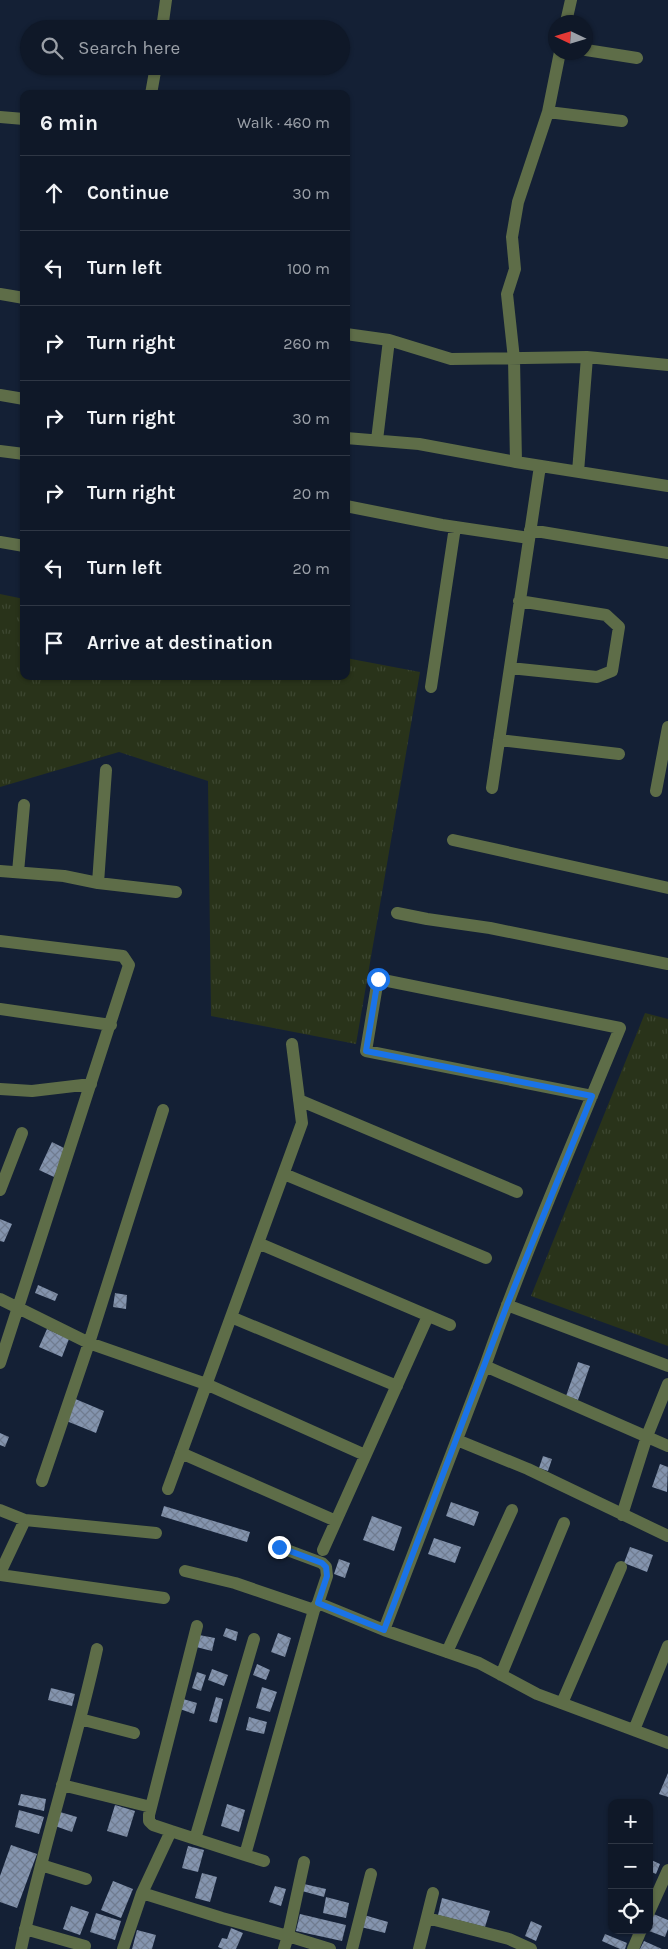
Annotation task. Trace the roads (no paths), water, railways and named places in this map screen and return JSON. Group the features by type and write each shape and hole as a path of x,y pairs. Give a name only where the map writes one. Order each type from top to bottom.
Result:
{"street":[{"path":"163,20 166,0"},
{"path":"568,15 571,0"},
{"path":"593,51 637,58"},
{"path":"516,462 514,359 507,294 515,269 512,237 518,202 548,112 558,60"},
{"path":"152,90 154,75"},
{"path":"548,112 622,121"},
{"path":"0,117 20,119"},
{"path":"0,294 20,297"},
{"path":"350,335 389,340 452,359 587,357 668,365"},
{"path":"377,440 389,340"},
{"path":"578,472 587,357"},
{"path":"0,395 20,398"},
{"path":"350,438 419,444 516,462 668,486"},
{"path":"0,451 20,454"},
{"path":"492,788 540,466"},
{"path":"350,507 455,527 529,534 668,553"},
{"path":"431,687 455,527"},
{"path":"0,542 20,545"},
{"path":"510,668 597,677 612,671 619,626 606,615 520,601"},
{"path":"656,791 668,727"},
{"path":"500,740 619,754"},
{"path":"98,883 106,770"},
{"path":"18,872 24,805"},
{"path":"453,840 668,888"},
{"path":"0,871 64,876 98,883 176,892"},
{"path":"397,913 490,928 668,964"},
{"path":"0,941 123,956 129,965 0,1363"},
{"path":"384,1630 507,1305 620,1028 378,979 366,1051 592,1096"},
{"path":"0,1009 111,1025"},
{"path":"168,1489 302,1123 292,1044"},
{"path":"0,1089 32,1091 91,1084"},
{"path":"299,1100 517,1192"},
{"path":"42,1481 89,1343 162,1110"},
{"path":"0,1190 22,1133"},
{"path":"284,1174 486,1258"},
{"path":"258,1243 450,1325"},
{"path":"0,1299 89,1343 206,1384 365,1456"},
{"path":"507,1305 668,1366"},
{"path":"323,1550 428,1316"},
{"path":"231,1317 396,1386"},
{"path":"485,1366 668,1446"},
{"path":"622,1515 647,1436 668,1384"},
{"path":"457,1440 528,1470 668,1536"},
{"path":"181,1453 336,1521"},
{"path":"0,1510 25,1520 156,1533"},
{"path":"447,1652 512,1510"},
{"path":"25,1520 0,1574 164,1598"},
{"path":"501,1675 564,1524"},
{"path":"245,1855 316,1607 327,1576 326,1567 322,1563 279,1547"},
{"path":"562,1703 621,1567"},
{"path":"185,1571 235,1582 316,1607 479,1663 537,1694 668,1743"},
{"path":"196,1626 149,1821 171,1831 264,1861"},
{"path":"195,1838 254,1640"},
{"path":"634,1730 668,1646"},
{"path":"21,1949 97,1649"},
{"path":"80,1719 134,1733"},
{"path":"62,1785 151,1807"},
{"path":"123,1949 142,1893 171,1831"},
{"path":"284,1949 304,1862"},
{"path":"41,1865 86,1878"},
{"path":"653,1903 668,1870"},
{"path":"352,1949 371,1874"},
{"path":"142,1893 330,1949"},
{"path":"419,1949 433,1893"},
{"path":"427,1918 509,1940 531,1949"},
{"path":"25,1929 85,1946"},
{"path":"633,1949 640,1934"}]}
